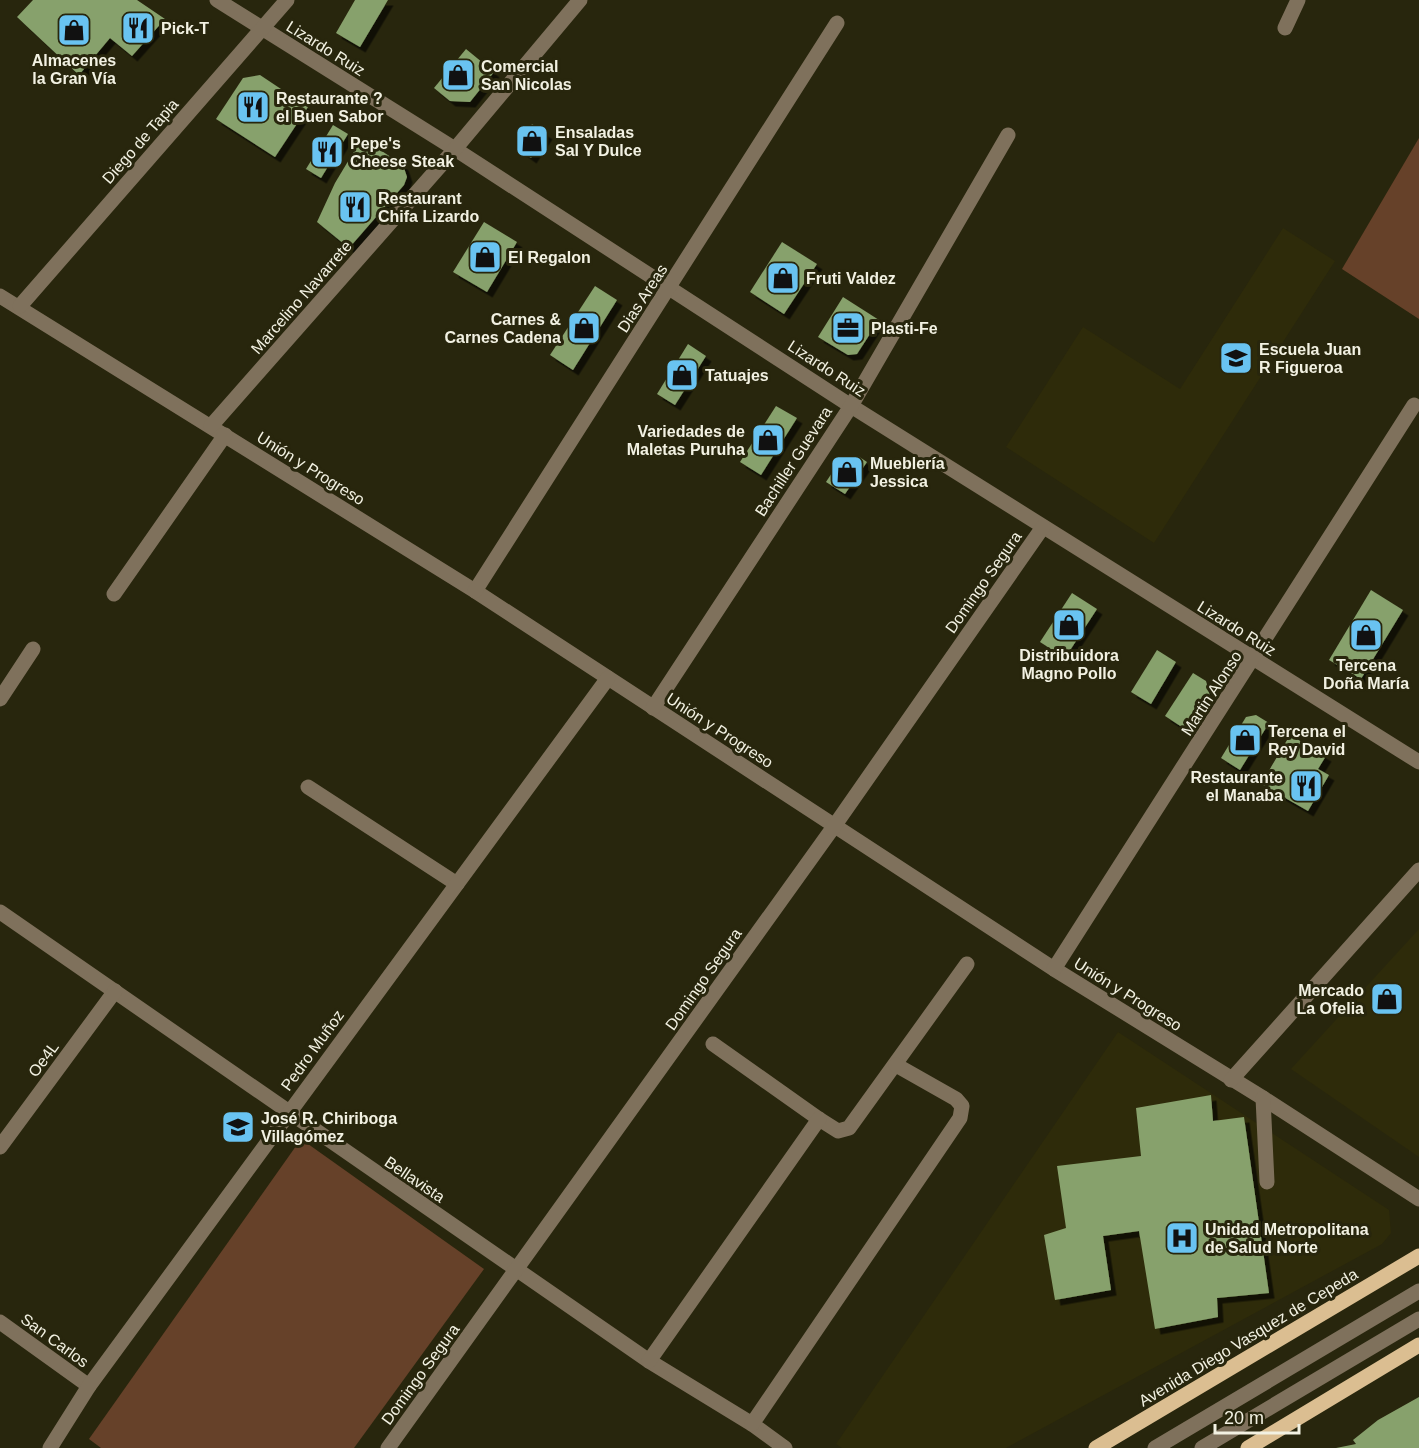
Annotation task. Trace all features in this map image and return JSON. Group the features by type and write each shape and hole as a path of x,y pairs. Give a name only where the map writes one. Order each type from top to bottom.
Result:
{"main road":[{"name":"Avenida Diego Vasquez de Cepeda","path":"1096,1448 1419,1256"},
{"path":"1248,1448 1419,1345"}],"street":[{"name":"Lizardo Ruiz","path":"217,0 455,149 1043,528 1419,762"},
{"name":"Diego de Tapia","path":"20,306 287,0"},
{"name":"Marcelino Navarrete","path":"211,426 455,149 580,0"},
{"path":"1285,28 1298,0"},
{"name":"Dias Areas","path":"475,591 671,288 837,23"},
{"name":"Bachiller Guevara","path":"653,708 851,406 1008,135"},
{"name":"Unión y Progreso","path":"0,296 20,306 475,591 1054,969 1263,1098 1419,1199"},
{"name":"Martin Alonso","path":"1054,969 1414,405"},
{"path":"114,594 225,435"},
{"name":"Domingo Segura","path":"388,1448 835,825 1043,528"},
{"path":"0,699 33,649"},
{"name":"Pedro Muñoz","path":"54,1446 89,1386 608,678"},
{"path":"308,787 457,884"},
{"path":"1231,1080 1419,870"},
{"name":"Bellavista","path":"0,912 287,1113 649,1361 752,1424 785,1448"},
{"path":"713,1044 838,1131 849,1128 967,964"},
{"name":"Oe4L","path":"0,1147 115,991"},
{"path":"752,1424 960,1118 962,1107 956,1100 896,1065"},
{"path":"1263,1098 1267,1182"},
{"path":"649,1361 819,1119"},
{"path":"1155,1448 1419,1291"},
{"path":"1202,1448 1419,1319"},
{"name":"San Carlos","path":"0,1322 89,1386"}],"shaded area":[{"path":"1419,138 1419,319 1342,269"},
{"name":"Escuela Juan R Figueroa","path":"1283,228 1335,261 1154,543 1006,447 1083,327 1180,389"},
{"name":"Mercado La Ofelia","path":"1419,929 1419,1157 1291,1069"},
{"name":"Unidad Metropolitana de Salud Norte","path":"1118,1032 1389,1210 1391,1233 1382,1244 1006,1448 842,1448 836,1444"},
{"path":"301,1139 484,1269 354,1448 101,1448 89,1439"}],"building":[{"name":"Almacenes la Gran Vía","path":"33,0 137,0 165,19 132,56 110,38 79,75 17,17"},
{"path":"355,0 388,0 360,47 336,33"},
{"path":"466,49 494,72 470,102 450,101 434,88"},
{"name":"Restaurante ? el Buen Sabor","path":"260,75 308,107 275,157 216,119 243,78"},
{"name":"Ensaladas Sal Y Dulce","path":"532,124 547,134 531,158 517,148"},
{"name":"Pepe's Cheese Steak","path":"333,125 348,134 321,178 306,169"},
{"name":"Restaurant Chifa Lizardo","path":"362,138 403,165 407,177 404,185 349,248 317,222 335,183"},
{"name":"El Regalon","path":"484,222 517,242 487,292 453,272"},
{"name":"Fruti Valdez","path":"782,242 817,264 784,314 750,292"},
{"name":"Carnes & Carnes Cadena","path":"595,286 617,300 573,370 550,355"},
{"name":"Plasti-Fe","path":"843,297 879,320 857,354 848,355 818,337"},
{"name":"Tatuajes","path":"688,344 706,356 675,405 657,394"},
{"name":"Variedades de Maletas Puruha","path":"776,406 797,418 761,475 740,462"},
{"name":"Mueblería Jessica","path":"858,456 867,462 845,494 826,482 841,459"},
{"name":"Tercena Doña María","path":"1371,590 1403,610 1361,679 1329,660"},
{"name":"Distribuidora Magno Pollo","path":"1072,593 1097,609 1065,658 1040,642"},
{"path":"1157,650 1176,662 1151,704 1131,692"},
{"path":"1193,673 1206,681 1210,696 1188,731 1165,716"},
{"name":"Tercena el Rey David","path":"1256,715 1269,723 1240,770 1221,758 1246,717"},
{"path":"1290,735 1326,756 1318,769 1329,775 1308,811 1261,784"},
{"name":"Unidad Metropolitana de Salud Norte","path":"1211,1095 1213,1121 1244,1117 1269,1293 1217,1298 1218,1317 1155,1329 1139,1231 1103,1236 1111,1290 1055,1300 1044,1235 1066,1228 1057,1166 1141,1156 1136,1108"},
{"path":"1419,1397 1419,1448 1336,1448 1356,1444 1353,1440 1378,1420"}],"place":[{"name":"Pick-T","path":"138,28"},
{"name":"Almacenes la Gran Vía","path":"74,30"},
{"name":"Comercial San Nicolas","path":"458,75"},
{"name":"Restaurante ? el Buen Sabor","path":"253,107"},
{"name":"Ensaladas Sal Y Dulce","path":"532,141"},
{"name":"Pepe's Cheese Steak","path":"327,152"},
{"name":"Restaurant Chifa Lizardo","path":"355,207"},
{"name":"El Regalon","path":"485,257"},
{"name":"Fruti Valdez","path":"783,278"},
{"name":"Carnes & Carnes Cadena","path":"584,328"},
{"name":"Plasti-Fe","path":"848,328"},
{"name":"Escuela Juan R Figueroa","path":"1236,358"},
{"name":"Tatuajes","path":"682,375"},
{"name":"Variedades de Maletas Puruha","path":"768,440"},
{"name":"Mueblería Jessica","path":"847,472"},
{"name":"Distribuidora Magno Pollo","path":"1069,625"},
{"name":"Tercena Doña María","path":"1366,635"},
{"name":"Tercena el Rey David","path":"1245,740"},
{"name":"Restaurante el Manaba","path":"1306,786"},
{"name":"Mercado La Ofelia","path":"1387,999"},
{"name":"José R. Chiriboga Villagómez","path":"238,1127"},
{"name":"Unidad Metropolitana de Salud Norte","path":"1182,1238"}]}
